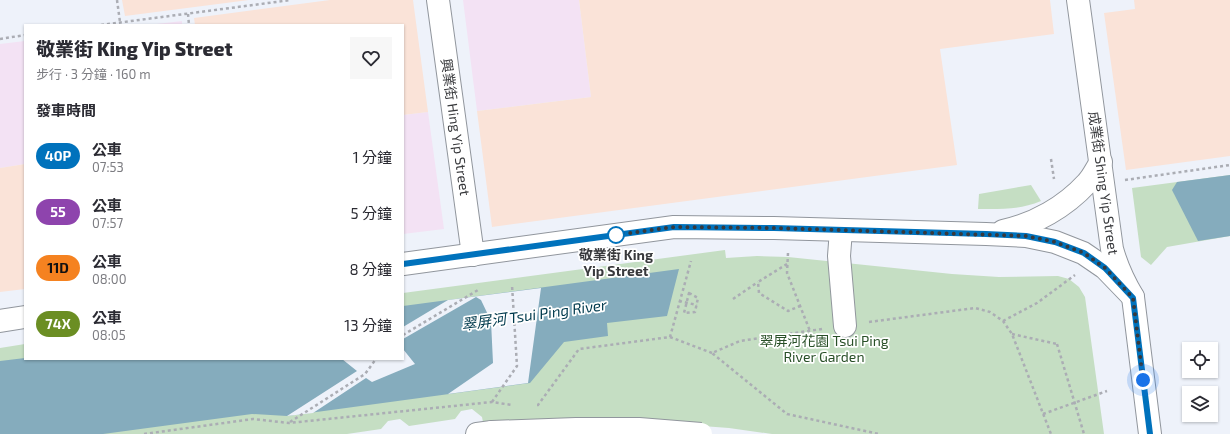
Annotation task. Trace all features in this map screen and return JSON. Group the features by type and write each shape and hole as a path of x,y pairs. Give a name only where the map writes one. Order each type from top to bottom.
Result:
{"main road":[{"name":"興業街 Hing Yip Street","path":"438,0 473,255"},
{"name":"成業街 Shing Yip Street","path":"1078,0 1112,249 1117,266 1133,298 1150,434"},
{"path":"986,234 1017,228 1045,216 1070,199 1088,182 1101,162"},
{"path":"404,264 674,227 986,234 1033,238 1055,242 1084,253 1105,268 1133,298"},
{"path":"841,230 839,256 845,326"},
{"path":"0,321 24,317"},
{"path":"476,434 576,429 639,429 701,434"}],"path":[{"path":"117,0 120,22"},
{"path":"107,24 291,0"},
{"path":"188,14 189,24"},
{"path":"0,39 24,35"},
{"path":"1051,159 1054,179"},
{"path":"1123,180 1230,165"},
{"path":"788,252 787,273 810,331"},
{"path":"670,337 691,261"},
{"path":"733,299 787,264"},
{"path":"1003,321 1037,303 1076,274"},
{"path":"758,282 759,293 788,311 800,306"},
{"path":"492,402 517,366 512,285"},
{"path":"404,334 478,290"},
{"path":"689,293 698,298 697,305 695,312 684,313 689,293"},
{"path":"679,301 697,305"},
{"path":"712,353 740,341 975,308 990,312 1003,321 1012,334 1051,434"},
{"path":"1012,334 1057,344 1084,434"},
{"path":"533,405 538,405 579,349 670,337 712,353 787,414 879,434"},
{"path":"289,422 365,374 375,360"},
{"path":"1043,414 1107,391"},
{"path":"144,434 253,419 289,422 492,402 514,406"}],"shaded area":[{"path":"122,0 249,0 125,16"},
{"path":"330,0 413,0 428,112 404,115 404,24 195,24 194,18"},
{"path":"463,0 579,0 591,97 477,111"},
{"path":"579,0 1050,0 1054,34 940,49 957,165 492,227 477,111 591,97"},
{"path":"1134,0 1230,0 1230,156 1126,170 1104,13 1135,9"},
{"path":"182,21 182,24 156,24"},
{"path":"24,41 24,164 0,168 0,44"},
{"path":"428,112 444,229 404,234 404,115"},
{"path":"24,164 24,289 0,292 0,168"}],"green space":[{"path":"1230,175 1230,236 1167,247 1151,265 1141,257 1132,188"},
{"path":"1031,185 1041,201 1025,206 1002,209 978,209 979,194"},
{"name":"翠屏河花園 Tsui Ping River Garden","path":"725,250 726,258 757,256 788,257 952,274 999,277 1058,276 1069,279 1079,287 1085,297 1104,434 772,434 729,428 649,422 485,433 482,417 472,409 461,411 455,419 409,426 400,419 388,421 381,429 347,434 0,434 0,348 24,344 24,360 404,360 404,293"}],"water":[{"path":"1230,175 1230,236 1198,241 1172,190 1177,182"},
{"name":"翠屏河 Tsui Ping River","path":"679,269 667,316 607,323 608,336 564,342 530,383 287,416 252,414 103,434 0,434 0,361 24,358 24,360 404,360 404,306"}],"pier":[{"path":"541,288 528,383 448,394 493,363 491,321 481,300 476,297 404,338 404,326 448,300"},
{"path":"404,350 415,364 372,382 366,378 313,413 287,416 357,371 343,360 404,360"}],"bus line":[{"name":"40P","path":"404,264 674,227 774,228 986,234 1026,236 1055,242 1084,253 1105,268 1133,298 1150,434"}],"place":[{"name":"敬業街 King Yip Street","path":"616,235"}],"route":[{"path":"616,235 674,227 774,228 986,234 1026,236 1055,242 1084,253 1105,268 1133,298 1143,380"}]}
